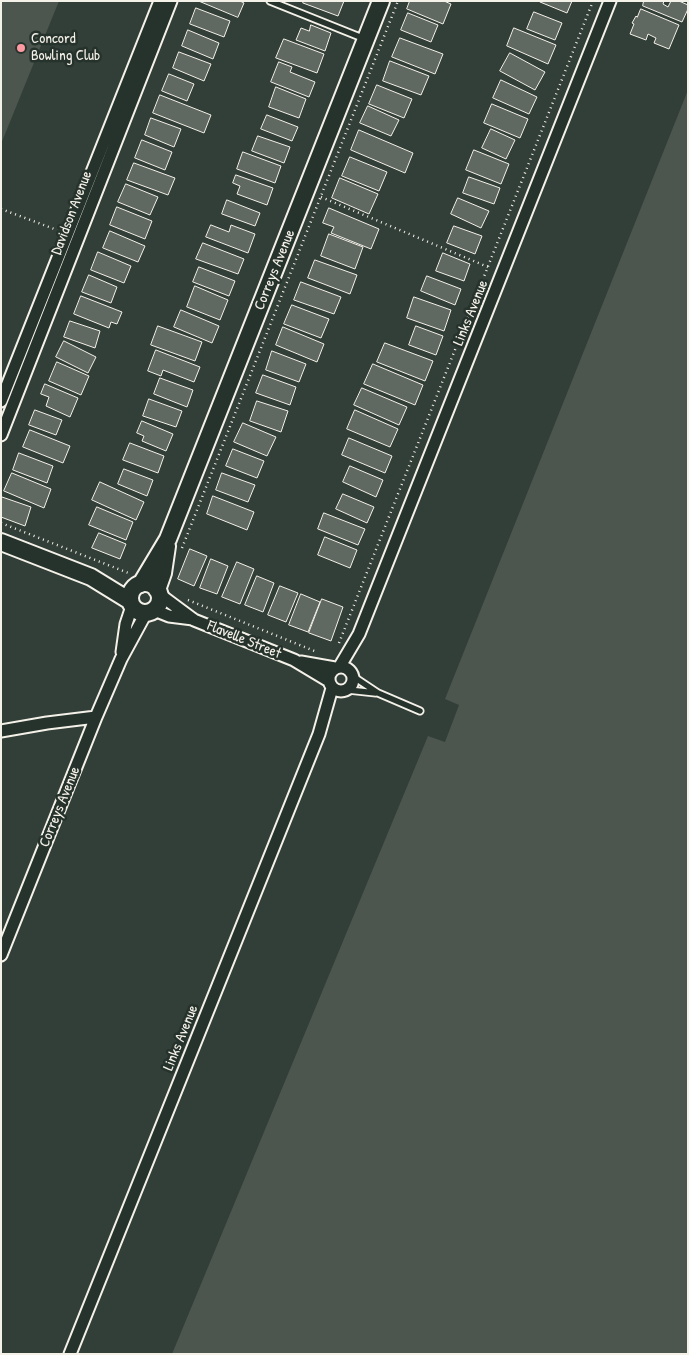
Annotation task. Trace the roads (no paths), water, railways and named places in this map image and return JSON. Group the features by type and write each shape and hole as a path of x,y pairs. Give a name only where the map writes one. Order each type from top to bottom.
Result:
{"street":[{"name":"Davidson Avenue","path":"1,401 160,1"},
{"name":"Davidson Avenue","path":"1,435 171,1"},
{"name":"Correys Avenue","path":"158,592 168,539 381,1"},
{"name":"Links Avenue","path":"338,667 359,634 610,1"},
{"name":"Correys Avenue","path":"138,581 168,539"},
{"name":"Flavelle Street","path":"1,542 90,577 140,608 169,616 194,620 294,660 338,688"},
{"name":"Flavelle Street","path":"90,577 138,581"},
{"path":"138,581 150,584 158,592 159,603 140,608 131,592 138,581"},
{"name":"Flavelle Street","path":"158,592 194,620"},
{"name":"Correys Avenue","path":"1,955 140,608"},
{"name":"Correys Avenue","path":"120,659 126,624 140,608"},
{"name":"Links Avenue","path":"352,674 359,634"},
{"name":"Flavelle Street","path":"294,660 338,667"},
{"path":"338,667 344,667 352,674 352,684 338,688 330,674 338,667"},
{"name":"Links Avenue","path":"70,1354 338,688"},
{"path":"1,731 96,717"}],"lane":[{"path":"270,1 366,40"},
{"name":"Flavelle Street","path":"352,674 378,693 420,711"},
{"name":"Flavelle Street","path":"338,688 378,693"}],"place":[{"name":"Concord Bowling Club","path":"21,48"}]}
